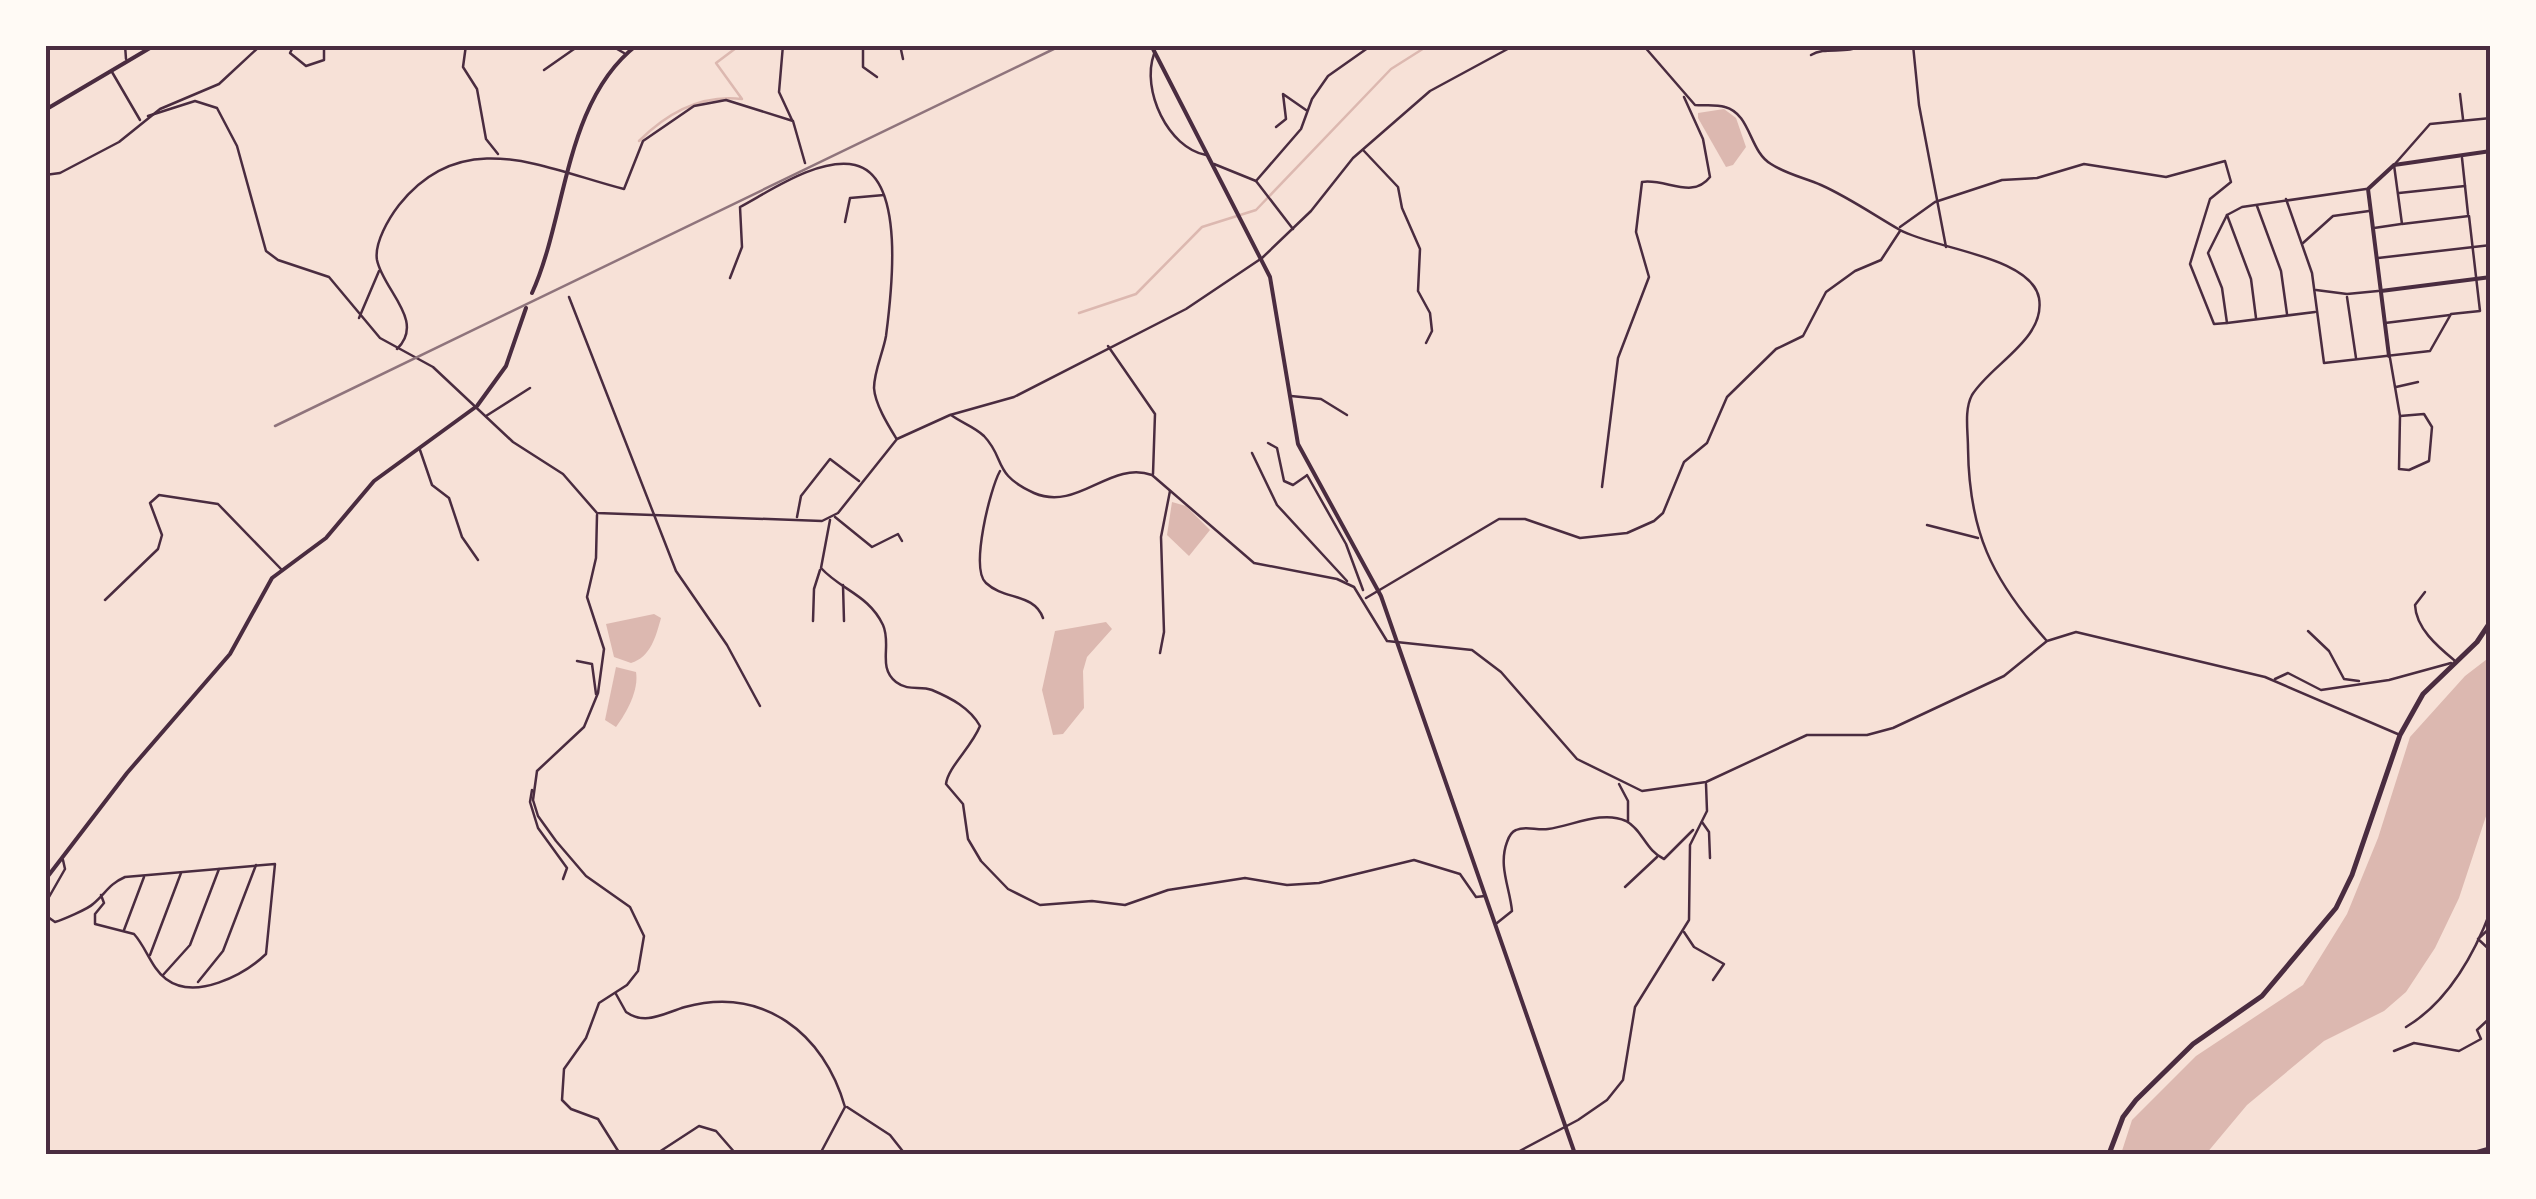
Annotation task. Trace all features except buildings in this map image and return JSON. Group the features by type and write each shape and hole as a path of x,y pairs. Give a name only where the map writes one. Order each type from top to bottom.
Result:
{"main road":[{"path":"2109,1154 2123,1117 2136,1100 2194,1044 2262,996 2340,901 2400,735 2422,694 2490,626"}],"street":[{"path":"124,65 125,45"},
{"path":"45,110 155,45"},
{"path":"45,175 60,173 120,142 148,116 230,77 261,45"},
{"path":"294,45 290,53 306,66 324,60 324,45"},
{"path":"466,45 463,67 477,89 486,138 499,155"},
{"path":"544,70 574,48 594,45"},
{"path":"610,45 626,54"},
{"path":"532,293 590,110 636,45"},
{"path":"783,45 779,92 793,121 804,163"},
{"path":"862,45 863,66 877,77"},
{"path":"900,45 903,59"},
{"path":"1151,45 1262,258 1278,304 1298,444 1351,553 1363,596 1382,637 1400,645 1460,646 1482,656 1577,758 1620,782 1642,791 1706,782 1807,735 1867,734 1893,728 2004,676 2046,641 2084,632 2274,680 2400,735"},
{"path":"1256,181 1302,129 1307,111 1336,67 1372,45"},
{"path":"1491,45 1497,54"},
{"path":"814,621 815,581 822,569 832,518 897,439 950,415 1014,397 1186,308 1262,258 1363,150 1444,80 1515,45"},
{"path":"1643,45 1695,105 1736,112 1759,153 1774,167 1824,186 1899,229 2018,270 2034,286 2039,300 2034,326 1974,392 1968,406 1968,480 1979,538 2006,590 2046,641"},
{"path":"1811,55 1820,51 1844,53 1864,45"},
{"path":"1913,45 1936,202 1948,240 1946,248"},
{"path":"1155,53 1150,65 1165,126 1191,150 1209,156"},
{"path":"112,72 141,121"},
{"path":"1276,127 1286,119 1284,92 1307,111"},
{"path":"1602,487 1618,358 1649,276 1636,232 1642,182 1690,188 1703,185 1710,177 1703,139 1680,92"},
{"path":"2460,94 2463,121"},
{"path":"396,350 408,338 408,323 380,270 377,247 405,198 451,165 499,155 624,190 643,141 663,123 704,104 726,100 793,121"},
{"path":"148,116 195,101 221,111 245,170 266,251 278,260 329,277 380,338 433,367 512,442 563,474 597,513 596,558 587,597 604,649 597,695 588,722 544,763 535,776 533,790 532,812 567,868 564,879"},
{"path":"2227,323 2222,288 2208,253 2227,215 2256,204 2368,189 2430,124 2491,118"},
{"path":"1363,150 1398,187 1402,208 1420,249 1418,291 1430,314 1432,331 1426,343"},
{"path":"2394,164 2491,151"},
{"path":"2385,322 2480,311 2462,155"},
{"path":"1363,596 1389,588 1499,518 1525,519 1580,538 1627,533 1654,522 1662,513 1684,462 1707,443 1727,397 1776,349 1803,336 1826,292 1880,260 1899,229 1936,202 2002,180 2037,178 2084,164 2103,164 2154,177 2225,161 2231,182 2210,200 2190,264 2214,324 2317,312"},
{"path":"730,278 742,247 738,210 808,173 850,164 864,169 886,195 890,294 874,391 897,439"},
{"path":"1213,164 1256,181 1292,229"},
{"path":"2394,164 2402,224"},
{"path":"2398,193 2465,186"},
{"path":"2368,189 2400,416 2399,469 2409,470 2429,461 2432,428 2424,414 2400,416"},
{"path":"845,222 850,198 886,195"},
{"path":"2286,199 2315,290 2324,363 2430,351 2451,314"},
{"path":"2256,204 2280,271 2287,315"},
{"path":"2303,244 2333,216 2371,211"},
{"path":"2227,215 2251,279 2256,319"},
{"path":"2372,228 2468,216"},
{"path":"2376,259 2491,244"},
{"path":"359,318 380,270"},
{"path":"2315,290 2347,294 2491,277"},
{"path":"2347,294 2356,360"},
{"path":"569,298 676,570 760,706"},
{"path":"45,880 140,758 230,654 281,569 326,538 374,481 478,406 506,366 526,308"},
{"path":"1108,346 1155,414 1152,475"},
{"path":"2395,387 2418,382"},
{"path":"486,416 530,388"},
{"path":"1290,396 1321,399 1347,414"},
{"path":"950,415 987,439 1001,470 1035,493 1064,498 1127,473 1152,475 1254,563 1347,582"},
{"path":"1268,443 1277,448 1286,483 1293,485 1309,473"},
{"path":"420,448 432,485 449,498 459,531 478,560"},
{"path":"1252,453 1276,505 1363,596"},
{"path":"797,520 801,496 830,459 860,482"},
{"path":"1001,470 981,528 980,576 997,590 1030,601 1043,618"},
{"path":"1309,473 1366,565 1400,645 1575,1154"},
{"path":"1160,653 1164,632 1161,537 1171,490"},
{"path":"105,600 158,550 162,535 150,503 159,495 218,504 281,569"},
{"path":"597,513 832,518 872,547 898,534 902,541"},
{"path":"1927,525 1979,538"},
{"path":"822,569 862,596 881,622 889,676 908,690 930,689 975,716 978,732 971,748 947,772 946,786 963,804 968,840 981,860 998,882 1031,902 1125,905 1168,890 1223,880 1319,883 1414,860 1445,866 1464,878 1476,898 1487,896"},
{"path":"842,584 844,622"},
{"path":"2425,592 2415,605 2416,615 2433,642 2454,663"},
{"path":"2308,631 2329,652 2344,678 2360,682"},
{"path":"577,661 592,664 597,695"},
{"path":"2274,680 2288,673 2321,690 2389,680 2454,663"},
{"path":"1620,782 1628,801 1628,822 1658,857 1668,858 1701,821 1708,804 1706,782"},
{"path":"533,790 538,816 586,876 625,902 638,916 644,936 642,960 633,979 596,1007 586,1038 566,1063 560,1085 566,1104 598,1119 620,1154"},
{"path":"1498,923 1512,912 1504,883 1505,850 1512,832 1592,819 1628,822"},
{"path":"1701,821 1709,832 1710,858"},
{"path":"1514,1154 1530,1152 1615,1093 1628,1066 1635,1007 1683,931 1691,903 1690,845 1694,830"},
{"path":"1626,887 1658,857"},
{"path":"45,904 65,869 62,859"},
{"path":"196,985 223,951 256,864"},
{"path":"45,915 59,921 72,911 92,905 107,885 145,875 275,864 266,954 237,978 180,987 162,976 137,936 95,924 95,914 104,903 101,895"},
{"path":"162,976 190,945 219,868"},
{"path":"150,955 182,872"},
{"path":"123,931 145,875"},
{"path":"2406,1027 2444,994 2478,940 2491,910"},
{"path":"2478,940 2491,927"},
{"path":"1683,931 1694,947 1724,964 1713,980"},
{"path":"2478,940 2491,951"},
{"path":"615,992 626,1012 646,1019 698,1005 733,1004 782,1014 826,1065 845,1107 890,1135 905,1154"},
{"path":"2394,1051 2414,1043 2459,1051 2481,1038 2477,1030 2491,1017"},
{"path":"820,1154 845,1107"},
{"path":"656,1154 699,1126 716,1131 736,1154"},
{"path":"2470,1154 2491,1148"}],"shaded area":[{"path":"1724,109 1736,118 1746,147 1733,165 1726,167 1698,118 1698,113"},
{"path":"1172,502 1186,506 1210,530 1189,556 1167,535"},
{"path":"654,614 661,618 652,645 643,656 631,663 614,657 606,624"},
{"path":"1106,622 1112,629 1087,657 1083,671 1084,708 1063,734 1053,735 1042,690 1055,631"},
{"path":"2491,656 2491,801 2459,898 2435,948 2406,992 2384,1011 2324,1041 2247,1105 2206,1154 2121,1154 2132,1120 2196,1056 2303,985 2347,914 2378,838 2410,737 2465,676"},
{"path":"616,667 636,672 636,686 616,727 605,720"}],"waterway":[{"path":"639,141 686,107 713,99 742,99 716,63 740,45"},
{"path":"1079,313 1136,294 1202,227 1256,210 1391,69 1429,45"}],"railway":[{"path":"275,426 1062,45"}]}
